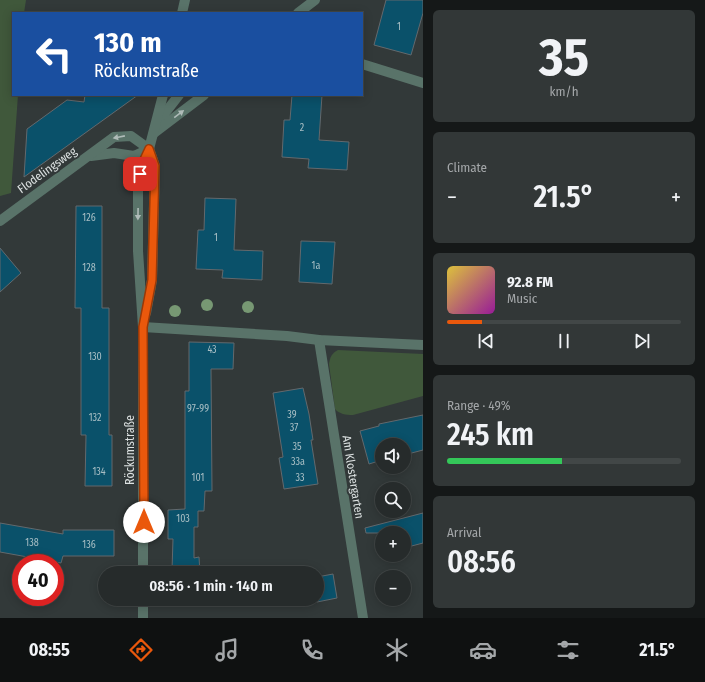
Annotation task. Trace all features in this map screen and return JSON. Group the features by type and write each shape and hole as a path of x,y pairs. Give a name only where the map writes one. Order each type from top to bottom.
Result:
{"street":[{"path":"182,12 185,0"},
{"path":"299,12 315,0"},
{"path":"363,64 423,83"},
{"name":"Röckumstraße","path":"143,566 143,327 138,251 138,184 142,164 154,133 163,96"},
{"path":"154,133 165,113 178,96"},
{"path":"154,133 203,96"},
{"name":"Flodelingsweg","path":"0,221 114,138 118,136 131,136 149,149 134,156 114,153 90,156"},
{"name":"Röckumstraße","path":"143,327 152,280 155,166 149,149"},
{"path":"143,327 287,336 319,340 423,345"},
{"name":"Am Klostergarten","path":"319,340 363,618"},
{"path":"143,606 143,618"}],"green space":[{"path":"0,0 26,0 24,12 12,12 12,96 18,96 11,193 0,196"},
{"path":"338,350 423,354 423,396 353,415 339,412 335,409 329,364 334,352"}],"building":[{"path":"386,0 423,0 423,13 411,55 374,45"},
{"path":"85,96 137,96 24,177 27,129 67,100 84,102"},
{"path":"292,96 322,96 319,140 349,142 347,170 308,168 309,159 282,157 284,120 290,120"},
{"path":"205,198 236,199 234,250 263,251 262,280 222,278 223,270 196,269 198,230 204,230"},
{"path":"76,206 102,206 102,308 109,308 109,435 112,435 112,486 85,486 86,435 81,435 81,308 75,308"},
{"path":"301,241 335,242 332,284 299,282"},
{"path":"0,248 21,273 0,292"},
{"path":"189,342 234,343 233,369 211,369 212,491 205,491 204,511 198,511 198,527 194,527 194,558 199,557 200,566 172,566 173,539 168,539 168,510 185,509 185,391 189,391"},
{"path":"303,388 309,414 313,440 311,440 318,484 284,489 279,458 283,457 273,393"},
{"path":"423,415 423,450 411,453 411,438 375,438 375,462 369,464 360,431 379,426 379,424"},
{"path":"423,513 423,543 411,546 411,526 375,526 375,533 366,533 365,528 404,518 411,518 411,516"},
{"path":"0,523 63,534 63,530 114,530 114,556 64,556 64,554 12,554 0,552"},
{"path":"333,574 337,598 324,601 324,576"}],"route":[{"path":"140,174 142,164 149,149 155,166 152,280 143,327 144,522"}]}
